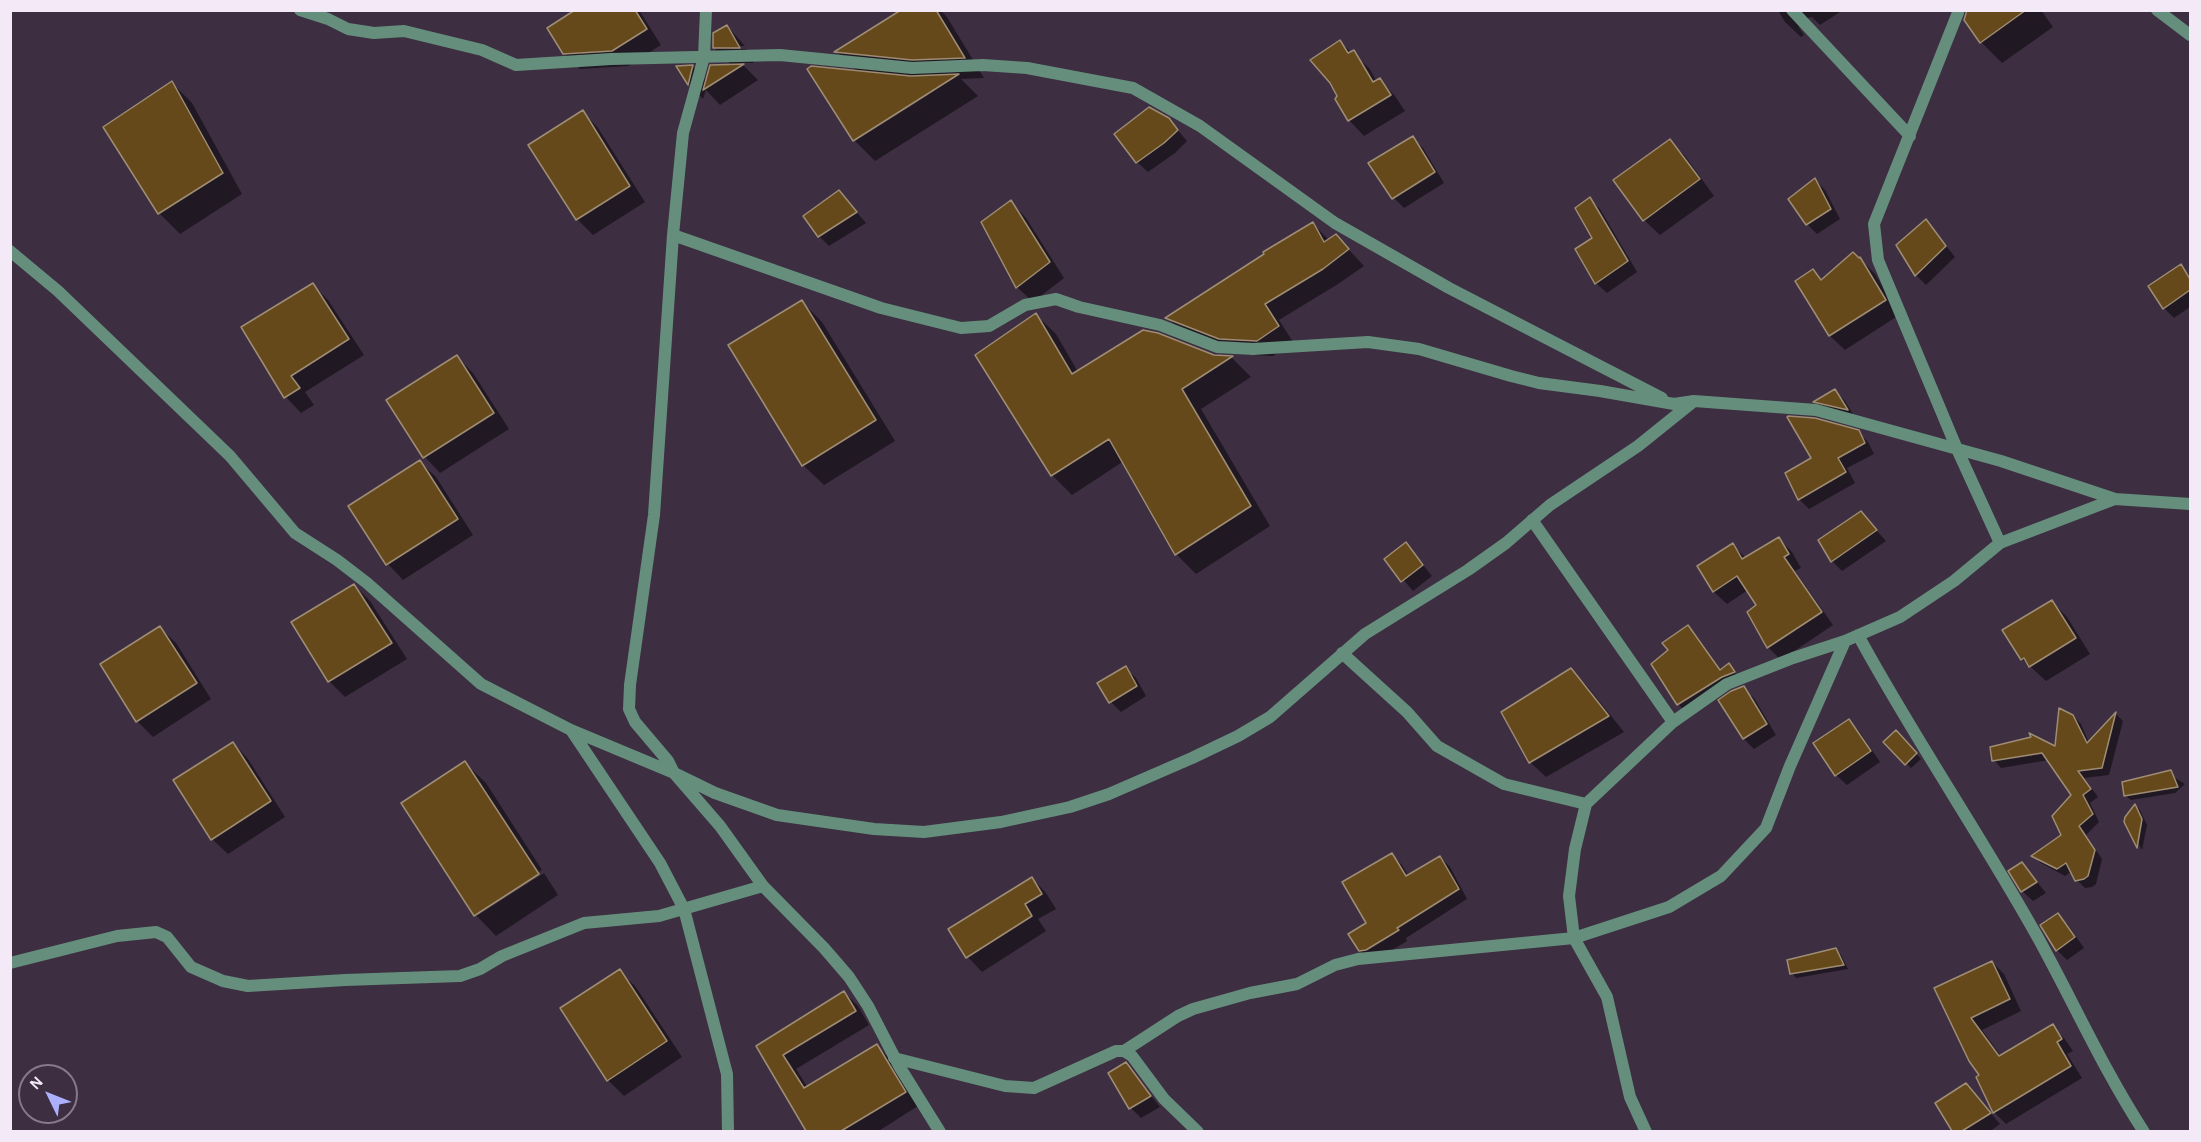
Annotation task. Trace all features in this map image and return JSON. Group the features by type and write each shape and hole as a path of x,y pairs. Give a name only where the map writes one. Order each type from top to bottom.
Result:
{"street":[{"path":"300,10 328,19 348,29 374,33 404,31 482,50 516,65 611,59 780,55 912,68 982,65 1027,68 1133,88 1200,126 1335,223 1449,288 1674,404"},
{"path":"706,10 704,57 683,133 654,516 630,685 629,710 635,722 668,761 674,773 720,826 763,886 849,977 868,1006 894,1058 940,1131"},
{"path":"1792,10 1910,136"},
{"path":"1959,10 1875,224 1878,260 1957,449 2000,543"},
{"path":"2157,10 2190,35"},
{"path":"2174,10 2190,35"},
{"path":"674,234 881,308 960,328 989,326 1025,305 1056,299 1079,307 1160,325 1217,346 1252,349 1368,342 1419,349 1511,376 1674,404 1694,401 1816,410 2001,461 2115,499 2190,504"},
{"path":"10,251 58,291 230,456 295,533 367,583 481,684 571,730 674,773 715,793 777,815 874,829 924,832 1001,822 1070,807 1109,794 1238,736 1270,717 1365,634 1468,570 1506,543 1550,505 1638,447 1694,401"},
{"path":"1646,1131 1630,1097 1607,997 1574,938 1569,896 1575,849 1586,804 1673,722 1727,684 1793,658 1845,641 1899,617 1954,581 2000,543 2115,499"},
{"path":"1532,520 1673,722"},
{"path":"1858,635 2037,936 2118,1091 2144,1131"},
{"path":"894,1058 1005,1086 1034,1088 1116,1051 1125,1051 1178,1016 1193,1009 1250,993 1297,984 1335,965 1358,959 1574,938 1669,907 1721,876 1766,828 1790,766 1845,641"},
{"path":"1342,653 1407,712 1437,746 1504,784 1586,804"},
{"path":"571,730 660,863 684,909 727,1074 728,1131"},
{"path":"10,963 117,936 156,932 167,937 191,967 223,981 248,986 460,976 480,969 502,956 584,923 658,916 763,886"},
{"path":"1125,1051 1132,1056 1164,1099 1198,1131"}],"building":[{"path":"575,10 635,10 647,29 612,51 563,54 547,28"},
{"path":"901,10 936,10 965,58 912,60 834,52"},
{"path":"1967,10 2026,10 1980,43 1964,20"},
{"path":"727,25 740,48 713,48 713,33"},
{"path":"1340,40 1348,53 1354,50 1373,82 1380,78 1391,95 1348,121 1335,99 1337,96 1330,83 1310,60"},
{"path":"744,64 703,90 710,65"},
{"path":"693,65 688,85 676,66"},
{"path":"811,66 911,76 959,74 853,141 807,69"},
{"path":"172,81 223,173 158,214 103,127"},
{"path":"1149,107 1169,118 1178,130 1136,163 1114,134"},
{"path":"583,110 630,186 576,220 528,145"},
{"path":"1413,136 1435,172 1392,199 1368,163"},
{"path":"1670,139 1700,179 1643,221 1613,180"},
{"path":"1815,178 1831,209 1806,225 1788,199"},
{"path":"839,190 857,212 818,237 803,216"},
{"path":"1590,197 1628,261 1595,284 1575,249 1592,238 1575,208"},
{"path":"1011,200 1050,262 1016,288 981,222"},
{"path":"1926,219 1946,246 1915,276 1896,245"},
{"path":"1313,222 1324,242 1336,234 1349,249 1323,269 1265,304 1279,326 1257,341 1219,339 1165,318 1264,254 1263,252"},
{"path":"1853,252 1860,257 1886,300 1829,336 1795,281 1813,269 1821,280"},
{"path":"2181,264 2190,279 2190,290 2163,309 2148,286"},
{"path":"313,283 349,339 291,376 300,388 284,398 241,327"},
{"path":"802,300 876,420 802,466 728,345"},
{"path":"1036,313 1072,374 1143,330 1158,333 1214,355 1233,356 1182,389 1251,506 1175,555 1109,439 1051,476 975,355"},
{"path":"457,355 494,413 423,458 386,400"},
{"path":"1835,389 1848,410 1813,402"},
{"path":"1788,416 1815,418 1859,430 1865,443 1838,458 1846,472 1798,500 1785,473 1811,458"},
{"path":"420,460 458,519 386,565 348,506"},
{"path":"1861,511 1877,530 1831,562 1818,540"},
{"path":"1779,537 1789,554 1784,557 1822,612 1767,648 1747,612 1756,605 1737,576 1713,592 1697,566 1733,543 1742,559"},
{"path":"1406,542 1423,565 1401,582 1384,559"},
{"path":"354,584 392,643 328,682 291,622"},
{"path":"2052,600 2076,638 2029,667 2024,658 2021,660 2002,630"},
{"path":"1688,625 1720,670 1729,663 1735,672 1722,677 1677,705 1651,664 1668,650 1662,643"},
{"path":"160,626 197,683 136,722 100,664"},
{"path":"1126,666 1137,686 1109,703 1097,683"},
{"path":"1571,668 1609,716 1529,763 1501,712"},
{"path":"1744,686 1767,724 1743,739 1718,700"},
{"path":"2059,708 2073,715 2087,743 2116,712 2102,768 2078,771 2091,789 2083,795 2093,814 2079,826 2095,850 2088,876 2075,881 2066,863 2057,869 2031,856 2061,835 2052,816 2071,795 2042,753 1992,761 1990,747 2031,737 2029,733 2055,746"},
{"path":"1849,719 1871,751 1835,776 1813,743"},
{"path":"1896,730 1917,753 1905,765 1883,742"},
{"path":"233,742 271,801 211,840 173,780"},
{"path":"465,761 539,874 474,916 401,803"},
{"path":"2171,770 2178,787 2124,796 2122,782"},
{"path":"2135,804 2142,819 2137,848 2124,822"},
{"path":"1392,853 1406,876 1440,856 1459,889 1397,928 1399,930 1366,950 1359,951 1348,934 1366,923 1342,882"},
{"path":"2022,862 2037,882 2021,892 2008,871"},
{"path":"1032,877 1042,894 1025,904 1032,916 966,958 948,929"},
{"path":"2058,913 2075,937 2056,951 2040,925"},
{"path":"1836,948 1844,965 1790,974 1787,960"},
{"path":"1992,961 2010,999 1971,1018 1999,1056 2053,1024 2062,1039 2057,1042 2071,1066 1993,1113 1976,1077 1979,1075 1969,1061 1934,988"},
{"path":"620,969 667,1041 607,1081 560,1008"},
{"path":"844,991 856,1011 783,1055 804,1088 877,1044 906,1092 841,1131 806,1131 756,1046"},
{"path":"1126,1062 1151,1096 1129,1109 1108,1073"},
{"path":"1966,1083 1991,1113 1962,1131 1952,1131 1935,1103"}]}
